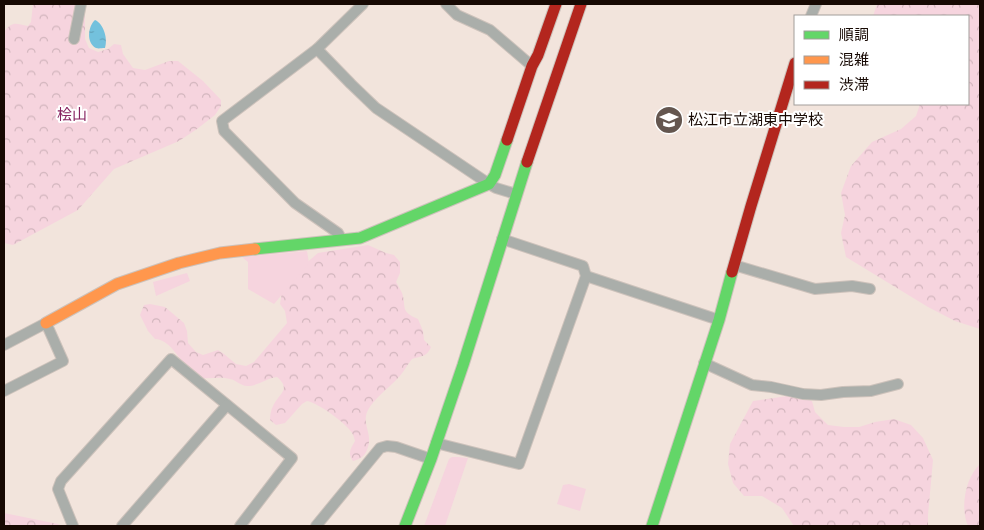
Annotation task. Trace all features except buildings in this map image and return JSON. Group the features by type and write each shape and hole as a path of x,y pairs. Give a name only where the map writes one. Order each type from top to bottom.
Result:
{"street":[{"path":"74,39 81,4"},
{"path":"342,240 338,233 295,203 224,131 222,120 317,48 363,4"},
{"path":"446,4 457,15 490,30 532,66"},
{"path":"4,345 117,284 179,263 220,254 360,238 490,184 495,175 532,66 556,4"},
{"path":"405,526 431,459 463,365 516,194 581,4"},
{"path":"317,48 376,108 496,188 516,194"},
{"path":"652,526 719,320 794,66"},
{"path":"436,443 519,464 586,276 583,266 502,239"},
{"path":"734,265 815,289 852,286 870,289"},
{"path":"586,276 719,320"},
{"path":"4,391 63,361 46,323"},
{"path":"73,526 58,489 61,481 171,359 292,458 240,526"},
{"path":"704,363 752,385 803,394 821,395 843,392 871,392 898,384"},
{"path":"122,526 227,405"},
{"path":"316,526 380,448 386,446 396,447 431,459"}],"green space":[{"name":"桧山","path":"33,4 84,4 85,39 89,48 98,52 108,49 114,44 121,45 123,54 133,68 145,70 169,61 178,61 203,81 221,100 221,106 215,115 179,141 114,169 78,210 13,245 4,243 4,32 9,26 14,24 28,26 31,22"},
{"path":"877,4 980,4 980,329 955,321 928,307 846,257 841,233 845,215 841,193 851,166 872,142 901,129 916,116 920,105 969,105 969,15 873,15"},
{"path":"368,245 394,255 400,262 400,273 396,282 402,293 406,311 418,319 423,331 424,340 431,347 426,354 412,359 400,376 371,406 366,416 369,445 362,457 353,461 350,451 355,441 354,436 338,419 324,409 307,401 285,423 276,425 270,420 270,414 284,388 277,377 247,386 227,378 202,378 186,365 169,345 155,339 148,331 140,315 144,305 150,304 165,307 184,323 188,343 196,352 203,355 218,350 236,364 246,366 254,362 287,323 285,311 280,304 282,291 304,265 318,253"},
{"path":"307,251 309,263 274,304 248,289 248,262 242,257"},
{"path":"187,273 190,281 156,296 153,282"},
{"path":"794,395 812,401 815,412 828,425 859,427 894,419 911,425 923,438 933,460 928,526 794,526 782,508 762,496 744,496 733,483 728,464 730,444 753,401"},
{"path":"452,457 468,458 445,526 424,526 449,459"},
{"path":"980,464 980,526 968,526 964,511 965,493 971,477"},
{"path":"569,484 586,489 580,511 557,504 563,485"},
{"path":"4,513 58,524 61,526 4,526"}],"water":[{"path":"95,20 105,32 105,48 96,48 89,39 91,26"}],"traffic: fast":[{"path":"255,249 360,238 489,184 495,175 507,140"},
{"path":"405,526 431,459 463,365 527,162"},
{"path":"652,526 719,320 732,272"}],"traffic: slow":[{"path":"46,323 117,284 179,263 220,253 255,249"}],"traffic: jam":[{"path":"507,140 532,66 538,55 556,4"},
{"path":"527,162 581,4"},
{"path":"732,272 794,66"}],"place":[{"name":"松江市立湖東中学校","path":"669,120"}]}
